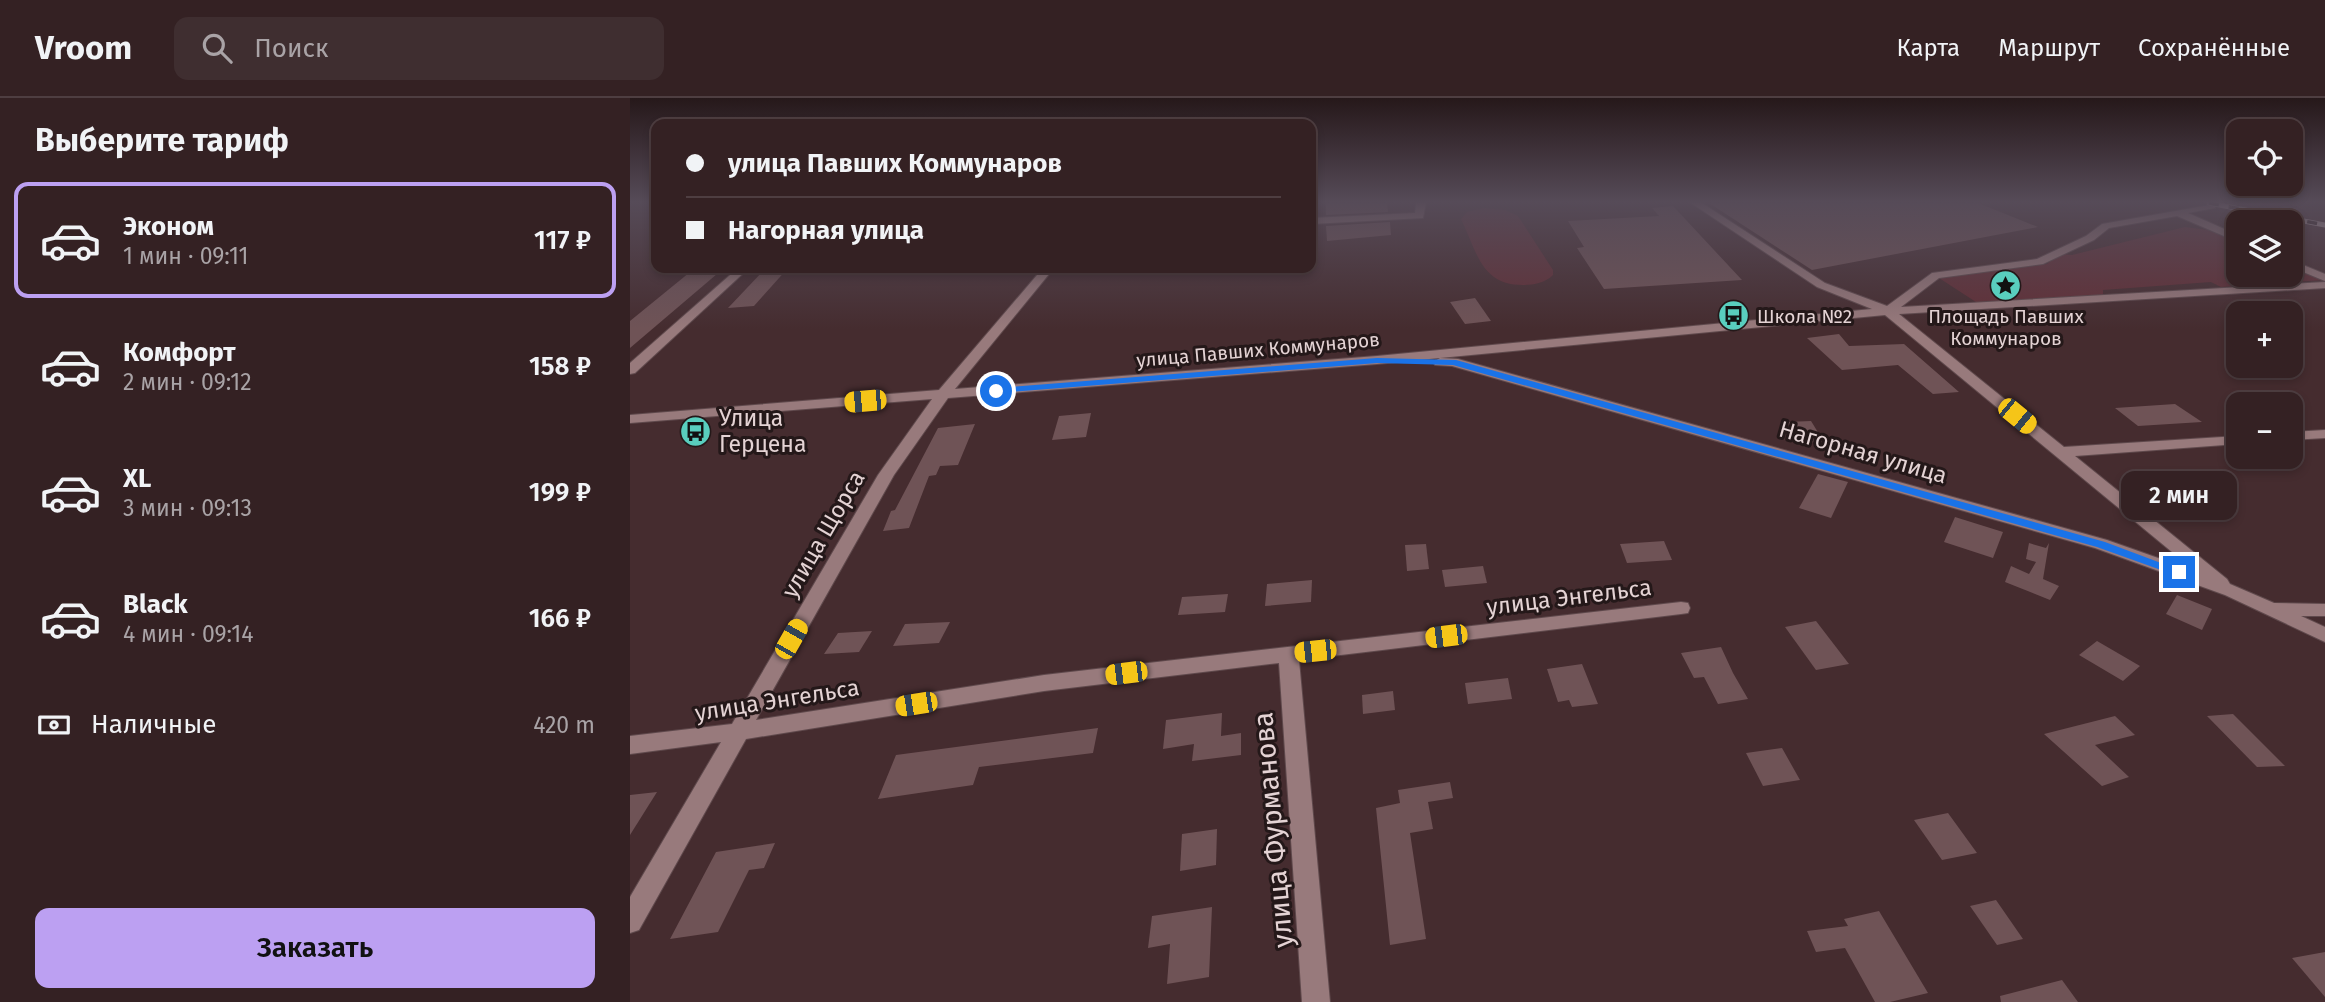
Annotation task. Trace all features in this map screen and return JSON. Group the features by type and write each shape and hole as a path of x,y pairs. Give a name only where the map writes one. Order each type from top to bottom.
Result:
{"street":[{"path":"1760,245 1821,285 1888,311 2232,591"},
{"path":"1888,311 1936,275 2039,261 2075,245"},
{"path":"2303,268 2325,278"},
{"path":"630,370 738,273"},
{"name":"улица Щорса","path":"630,920 886,475 943,395 1045,273"},
{"name":"улица Павших Коммунаров","path":"630,419 1377,360 1888,311 2325,285"},
{"name":"Нагорная улица","path":"1377,360 1453,362 2101,544 2232,591 2325,635"},
{"path":"2303,435 2325,434"},
{"path":"2060,452 2226,441"},
{"name":"улица Энгельса","path":"630,745 736,732 1044,683 1681,608"},
{"path":"2268,609 2325,610"},
{"name":"улица Фурманова","path":"1288,654 1316,1002"}],"shaded area":[{"path":"1473,245 1537,245 1553,270 1553,275 1531,285 1509,284 1489,273"},
{"path":"2112,245 2226,245 2226,287 2211,282 2103,290 2103,296 1979,304 1939,278 2047,264 2058,254 2072,255"},
{"path":"2303,271 2324,280 2303,281"}],"building":[{"path":"1583,245 1710,245 1742,280 1604,289 1577,248 1584,247"},
{"path":"1774,245 1942,245 1812,270"},
{"path":"689,273 718,273 630,348 630,321"},
{"path":"761,273 784,273 754,306 728,308"},
{"path":"1475,298 1491,321 1465,324 1450,302"},
{"path":"1839,334 1849,346 1904,344 1959,392 1933,394 1898,365 1842,370 1807,338"},
{"path":"2175,404 2202,422 2138,426 2115,408"},
{"path":"1091,413 1086,437 1052,440 1059,416"},
{"path":"1811,421 1824,442 1799,443 1787,422"},
{"path":"975,424 958,465 940,466 936,475 929,476 909,528 883,531 891,511 895,510 938,428"},
{"path":"1818,474 1848,482 1831,518 1799,508"},
{"path":"2167,474 2187,489 2142,494 2123,479"},
{"path":"1955,517 2003,532 1993,558 1944,542"},
{"path":"1664,541 1672,560 1627,563 1620,544"},
{"path":"2029,543 2046,548 2049,543 2043,579 2059,586 2050,600 2005,582 2011,566 2029,574 2036,562 2026,559"},
{"path":"1426,544 1429,569 1407,571 1405,545"},
{"path":"1483,566 1487,583 1445,587 1442,570"},
{"path":"1312,580 1311,602 1265,606 1267,584"},
{"path":"1228,594 1225,612 1178,615 1182,597"},
{"path":"2177,595 2212,609 2202,630 2166,614"},
{"path":"1816,621 1849,664 1816,670 1785,627"},
{"path":"950,622 939,643 893,646 905,624"},
{"path":"872,631 859,652 824,654 838,633"},
{"path":"2097,641 2140,666 2123,681 2079,655"},
{"path":"1721,647 1748,699 1718,704 1704,677 1694,678 1681,653"},
{"path":"1582,664 1598,704 1572,707 1569,700 1558,702 1547,669"},
{"path":"1508,678 1512,699 1468,704 1465,683"},
{"path":"1393,691 1395,710 1363,714 1362,695"},
{"path":"1222,713 1221,736 1241,733 1241,755 1192,761 1194,744 1163,749 1166,720"},
{"path":"2233,714 2285,766 2257,767 2207,716"},
{"path":"2115,716 2135,735 2095,745 2129,777 2102,786 2044,734"},
{"path":"1098,728 1093,753 979,767 973,785 878,799 896,755"},
{"path":"1782,748 1800,780 1763,786 1746,753"},
{"path":"1450,782 1453,798 1428,802 1433,829 1410,833 1426,939 1390,945 1376,808 1400,803 1398,790"},
{"path":"657,792 630,835 630,795"},
{"path":"1948,813 1977,853 1942,860 1914,820"},
{"path":"1217,829 1216,865 1180,871 1182,834"},
{"path":"775,843 764,868 749,870 718,932 670,939 716,852"},
{"path":"1996,900 2023,939 1997,945 1970,906"},
{"path":"1212,907 1209,977 1167,984 1170,944 1148,948 1152,916"},
{"path":"1879,911 1928,993 1890,1002 1875,1002 1845,948 1816,952 1807,931 1848,926 1844,919"},
{"path":"2325,952 2325,997 2292,958"},
{"path":"2062,980 2078,1002 2001,1002 2000,996"}],"place":[{"name":"Площадь Павших Коммунаров","path":"2006,285"},
{"name":"Школа №2","path":"1734,316"},
{"name":"Улица Герцена","path":"696,431"}],"route":[{"path":"996,391 1377,360 1453,362 2101,544 2179,572"}]}
